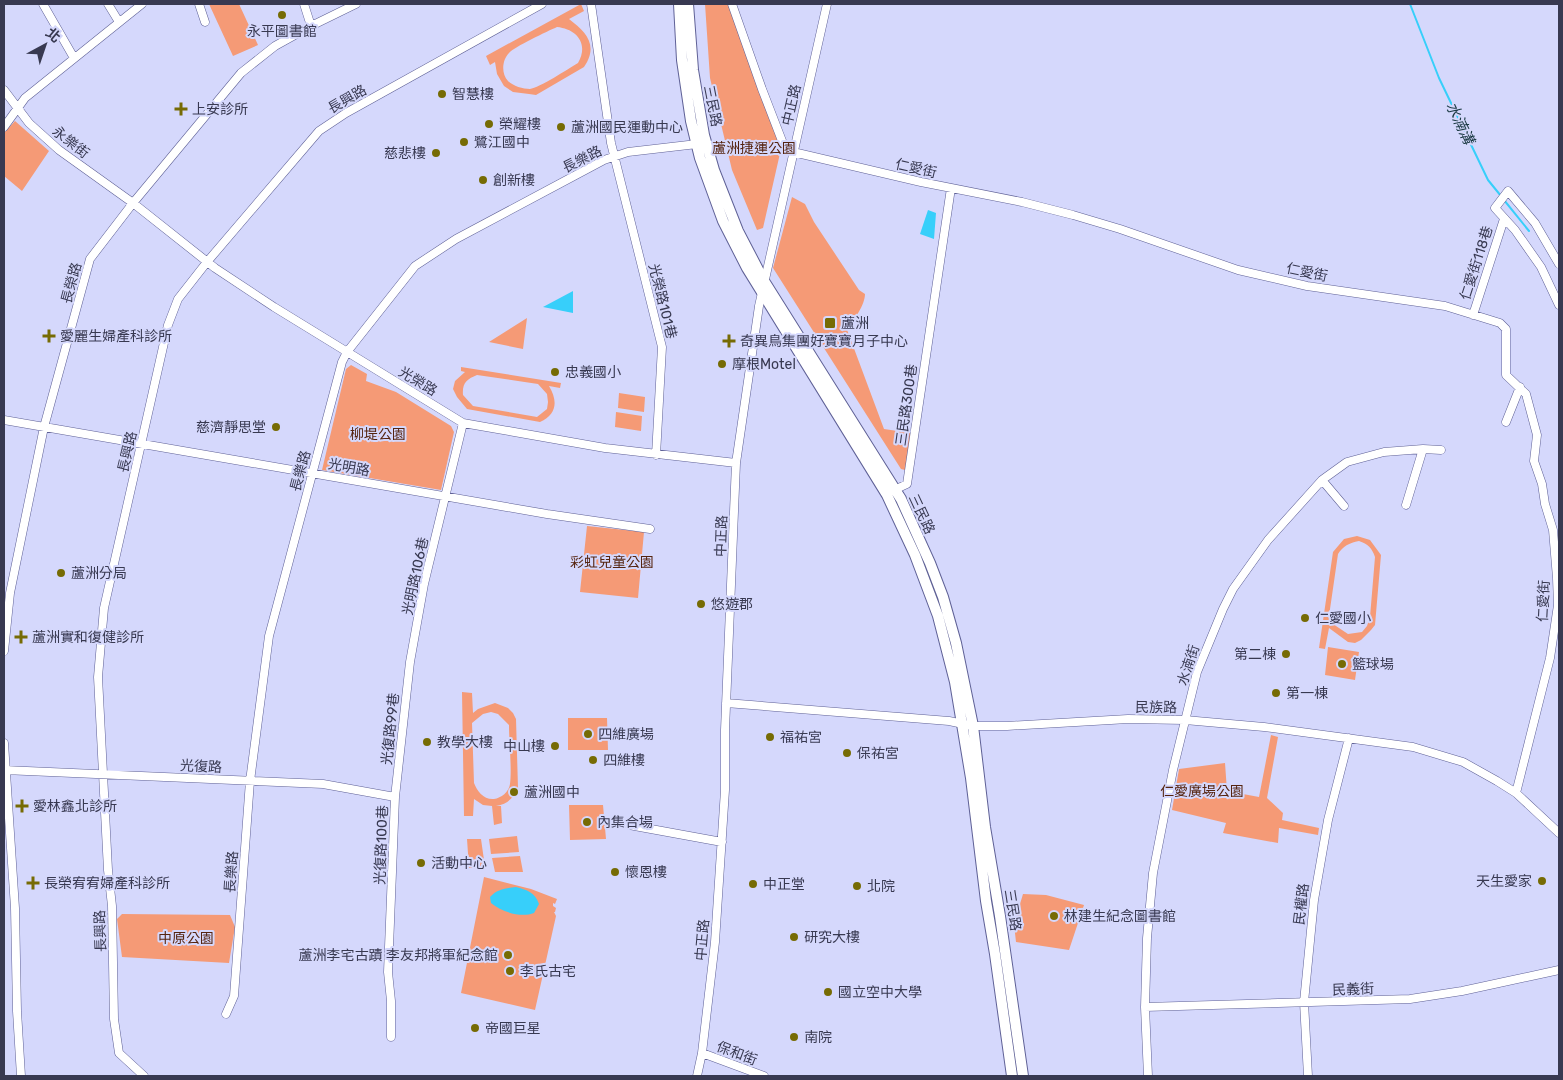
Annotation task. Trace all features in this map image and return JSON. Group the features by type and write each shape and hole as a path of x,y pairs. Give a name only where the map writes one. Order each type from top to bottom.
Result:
{"main road":[{"name":"三民路","path":"679,4 684,77 697,144 700,158 723,221 761,292 891,492 938,616 955,682 971,778 986,901 1012,1076"},
{"name":"三民路","path":"688,4 692,70 707,144 714,170 734,222 764,281 891,492 930,563 943,597 956,643 973,726 985,827 1023,1076"}],"street":[{"path":"43,4 74,58"},
{"path":"108,4 119,22"},
{"path":"4,127 25,98 142,4"},
{"path":"200,4 206,22"},
{"path":"304,4 311,26"},
{"name":"長榮路","path":"4,651 10,593 44,427 90,259 133,203 241,73 275,46 356,4"},
{"path":"524,4 527,12"},
{"name":"長興路","path":"144,1076 119,1052 114,1019 112,906 108,870 98,677 104,608 168,325 178,300 207,262 319,131 346,113 542,4"},
{"name":"光榮路101巷","path":"591,4 614,157 662,347 656,455"},
{"path":"732,4 784,146 793,152"},
{"name":"中正路","path":"697,1076 702,1053 715,942 722,842 736,463 761,292 827,4"},
{"name":"永樂街","path":"4,90 29,123 59,150 133,203"},
{"name":"長樂路","path":"226,1014 234,996 250,781 269,636 342,362 347,352 415,266 456,239 604,160 628,152 697,144"},
{"name":"仁愛街","path":"793,152 1073,215 1120,229 1170,248 1238,270 1307,286 1445,306 1504,325 1506,329 1506,374 1526,394 1537,435 1534,461 1542,484 1545,504 1553,530 1558,604 1550,658 1516,794"},
{"name":"三民路300巷","path":"891,492 908,484 951,188"},
{"path":"1559,264 1535,224 1508,191 1496,208 1516,230 1541,268 1559,305"},
{"name":"光榮路","path":"133,203 207,262 347,352 463,423 605,448 736,463"},
{"name":"仁愛街118巷","path":"1473,316 1504,219"},
{"path":"1506,422 1520,387"},
{"name":"光明路","path":"4,420 650,529"},
{"name":"光明路106巷","path":"410,662 424,584 463,423"},
{"path":"1406,505 1423,449"},
{"name":"水湳街","path":"1148,1076 1145,1007 1147,938 1153,873 1172,778 1197,672 1223,608 1233,589 1268,540 1322,480 1347,462 1384,452 1423,449 1441,450"},
{"path":"1322,480 1344,506"},
{"name":"光復路99巷","path":"395,797 410,662"},
{"name":"民族路","path":"726,703 961,723 973,726 1007,726 1128,719 1185,720 1264,727 1413,747 1454,760 1489,776 1516,794 1559,833"},
{"name":"民權路","path":"1308,1076 1304,1002 1314,900 1328,820 1349,738"},
{"path":"4,743 4,770 15,908 17,1011 21,1076"},
{"name":"光復路","path":"4,770 323,784 395,797"},
{"name":"光復路100巷","path":"391,1037 391,1001 388,972 395,797"},
{"path":"629,826 722,842"},
{"name":"民義街","path":"1145,1007 1410,999 1462,991 1559,970"},
{"name":"保和街","path":"702,1053 764,1076"}],"green space":[{"path":"209,4 239,4 258,45 233,56"},
{"path":"581,4 584,11 569,19 581,29 588,40 590,52 588,59 584,67 536,95 513,92 504,86 497,74 495,62 490,65 486,56","holes":["557,27 564,28 575,34 579,39 582,50 578,63 534,88 518,87 508,81 504,75 503,67 505,59 512,50"]},
{"name":"蘆洲捷運公園","path":"705,4 729,4 781,149 763,228 757,230 732,170 710,78"},
{"path":"15,121 49,151 22,191 4,176 4,133"},
{"path":"792,197 805,204 814,222 859,290 865,294 859,312 846,327 884,429 911,433 905,470 901,469 773,268"},
{"path":"527,318 523,349 489,342"},
{"name":"柳堤公園","path":"351,365 367,374 366,381 396,392 451,426 454,432 441,490 322,470 346,369"},
{"path":"461,367 561,383 560,388 549,386 555,402 553,411 546,419 540,422 467,409 453,389 455,381 465,372 461,371","holes":["477,375 538,384 547,394 548,402 547,409 537,417 473,406 463,395 463,387 466,382"]},
{"path":"619,393 645,397 644,412 618,408"},
{"path":"616,412 642,416 641,431 615,427"},
{"name":"彩虹兒童公園","path":"587,526 644,532 638,598 580,592"},
{"path":"1357,536 1370,540 1381,555 1375,625 1361,640 1355,643 1348,642 1329,628 1325,649 1319,648 1333,552 1344,539","holes":["1362,542 1369,547 1375,557 1370,617 1367,626 1362,632 1348,634 1333,624 1329,616 1338,554 1349,544"]},
{"name":"籃球場","path":"1328,647 1359,652 1355,680 1325,675"},
{"path":"462,692 472,693 473,713 478,709 495,703 508,708 513,713 516,719 518,788 510,800 496,806 501,806 502,823 494,825 492,806 483,805 474,799 473,816 464,816","holes":["491,712 498,714 509,725 510,784 508,790 502,796 490,799 481,794 474,783 472,723 483,714"]},
{"name":"四維廣場","path":"568,718 607,718 608,750 568,750"},
{"name":"仁愛廣場公園","path":"1271,735 1278,737 1267,798 1283,813 1282,820 1319,828 1318,835 1279,828 1278,843 1223,833 1226,823 1172,810 1179,769 1225,763 1227,791 1259,797"},
{"name":"內集合場","path":"569,805 603,805 606,839 570,840"},
{"path":"517,836 519,852 491,854 489,839"},
{"path":"467,839 481,839 485,867 469,868"},
{"path":"520,856 523,872 495,872 492,858"},
{"name":"蘆洲李宅古蹟 李友邦將軍紀念館","path":"484,877 531,889 557,899 555,904 553,903 553,906 556,908 554,912 556,916 535,1010 461,993"},
{"path":"1023,894 1046,895 1084,905 1069,950 1016,942 1014,924"},
{"name":"中原公園","path":"122,914 230,915 235,927 229,963 122,957 117,919"}],"water":[{"path":"928,210 936,213 934,239 920,234"},
{"path":"573,291 573,313 543,307"},
{"path":"516,887 533,894 539,904 534,913 523,915 512,913 491,903 490,897 496,892 505,888"}],"waterway":[{"name":"水湳溝","path":"1410,4 1439,78 1488,180 1501,196"},
{"name":"水湳溝","path":"1504,200 1529,231"}],"place":[{"name":"永平圖書館","path":"282,15"},
{"name":"智慧樓","path":"442,94"},
{"name":"上安診所","path":"181,109"},
{"name":"榮耀樓","path":"489,124"},
{"name":"蘆洲國民運動中心","path":"561,127"},
{"name":"鷺江國中","path":"464,142"},
{"name":"慈悲樓","path":"436,153"},
{"name":"創新樓","path":"483,180"},
{"name":"蘆洲","path":"830,323"},
{"name":"愛麗生婦產科診所","path":"49,336"},
{"name":"奇異鳥集團好寶寶月子中心","path":"729,341"},
{"name":"摩根Motel","path":"722,364"},
{"name":"忠義國小","path":"555,372"},
{"name":"慈濟靜思堂","path":"276,427"},
{"name":"蘆洲分局","path":"61,573"},
{"name":"悠遊郡","path":"701,604"},
{"name":"仁愛國小","path":"1305,618"},
{"name":"蘆洲實和復健診所","path":"21,637"},
{"name":"第二棟","path":"1286,654"},
{"name":"籃球場","path":"1342,664"},
{"name":"第一棟","path":"1276,693"},
{"name":"四維廣場","path":"588,734"},
{"name":"福祐宮","path":"770,737"},
{"name":"教學大樓","path":"427,742"},
{"name":"中山樓","path":"555,746"},
{"name":"保祐宮","path":"847,753"},
{"name":"四維樓","path":"593,760"},
{"name":"蘆洲國中","path":"514,792"},
{"name":"愛林鑫北診所","path":"22,806"},
{"name":"內集合場","path":"587,822"},
{"name":"活動中心","path":"421,863"},
{"name":"懷恩樓","path":"615,872"},
{"name":"天生愛家","path":"1542,881"},
{"name":"長榮宥宥婦產科診所","path":"33,883"},
{"name":"中正堂","path":"753,884"},
{"name":"北院","path":"857,886"},
{"name":"林建生紀念圖書館","path":"1054,916"},
{"name":"研究大樓","path":"794,937"},
{"name":"蘆洲李宅古蹟 李友邦將軍紀念館","path":"508,955"},
{"name":"李氏古宅","path":"510,971"},
{"name":"國立空中大學","path":"828,992"},
{"name":"帝國巨星","path":"475,1028"},
{"name":"南院","path":"794,1037"}]}
